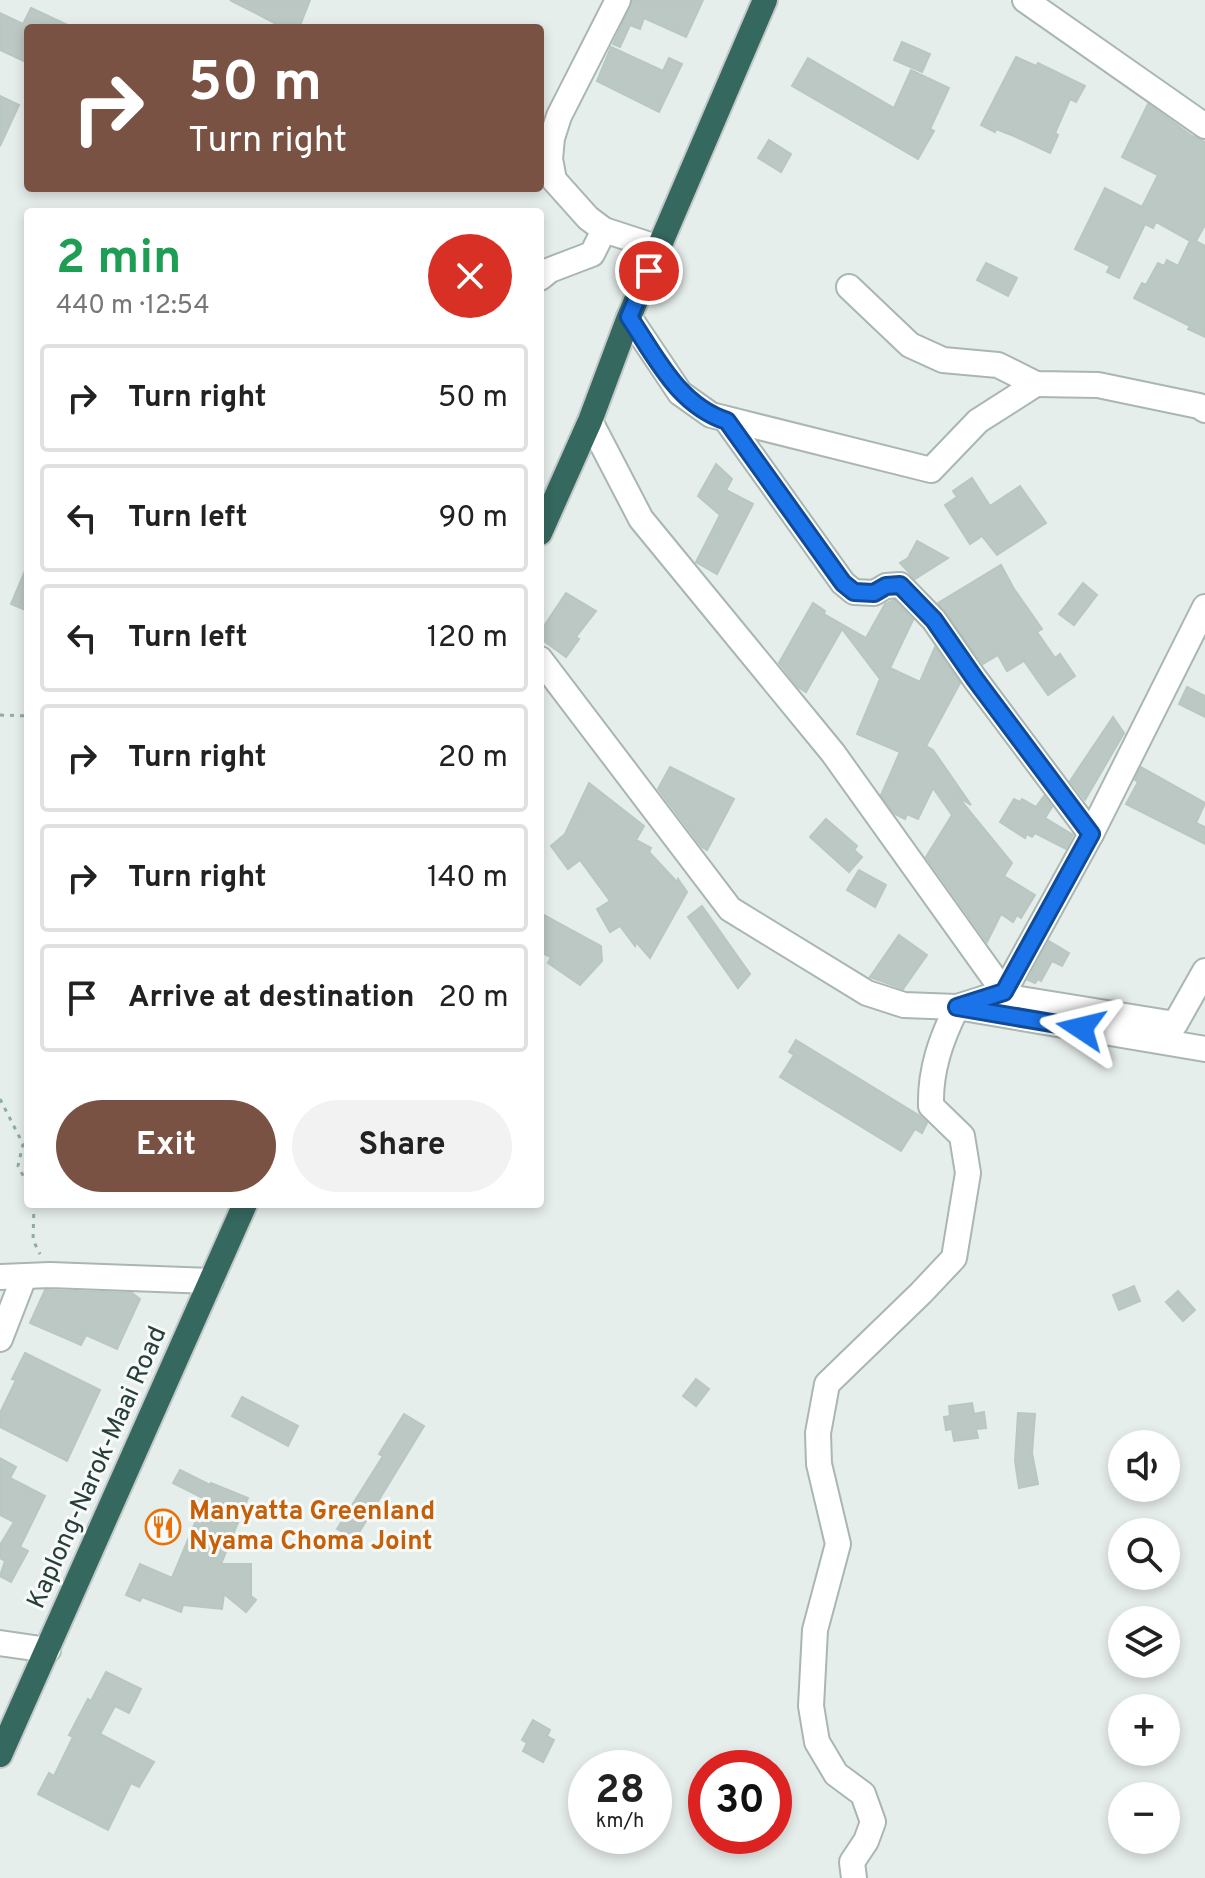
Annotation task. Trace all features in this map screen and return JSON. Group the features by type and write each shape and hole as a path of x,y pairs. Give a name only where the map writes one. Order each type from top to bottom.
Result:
{"highway":[{"path":"544,524 765,0"},
{"name":"Kaplong-Narok-Maai Road","path":"0,1755 243,1208"}],"street":[{"path":"618,0 559,116 550,159 554,180 588,218 604,230 659,248"},
{"path":"1025,0 1205,126"},
{"path":"544,275 592,254 604,230"},
{"path":"849,287 910,345 943,360 998,365 1036,384 1098,385 1199,406 1205,410"},
{"path":"629,317 680,393 711,415 931,470 978,421 1036,384"},
{"path":"590,421 641,519 833,753 1004,992 1014,998 1175,1024 1205,971"},
{"path":"727,421 843,583 854,592 874,593 886,586 900,585 934,620 983,691 1091,834"},
{"path":"854,1878 852,1862 866,1841 873,1822 863,1794 836,1774 817,1742 811,1706 815,1630 838,1544 819,1464 818,1433 827,1384 954,1258 968,1173 962,1136 931,1106 931,1082 942,1037 957,1007 1004,992 1091,834 1205,607"},
{"path":"544,664 730,909 867,993 904,1005 957,1007 1205,1049"},
{"path":"0,1339 12,1277 50,1275 211,1281"},
{"path":"0,1643 48,1650"}],"path":[{"path":"0,715 24,716"},
{"path":"0,1099 23,1144 18,1166 24,1177"},
{"path":"34,1208 33,1240 50,1275"}],"building":[{"path":"230,0 310,0 301,24 276,24"},
{"path":"633,0 703,0 686,37 644,18 640,29 630,25 620,47 613,44"},
{"path":"31,8 65,24 24,24 24,61 0,50 0,13 23,24"},
{"path":"902,42 930,54 922,72 894,60"},
{"path":"611,47 663,71 669,58 682,64 659,112 597,81"},
{"path":"1016,57 1036,66 1038,63 1085,86 1076,102 1070,99 1050,153 981,125"},
{"path":"808,58 894,108 911,70 949,88 930,129 934,131 918,159 792,86"},
{"path":"0,96 19,105 0,146"},
{"path":"1148,104 1205,142 1205,225 1196,241 1205,246 1205,337 1188,329 1190,326 1134,298 1142,283 1146,285 1158,263 1164,266 1167,260 1178,266 1190,241 1156,222 1153,228 1145,224 1119,278 1107,272 1110,266 1075,249 1105,188 1142,207 1158,175 1122,157"},
{"path":"769,140 791,154 781,172 758,158"},
{"path":"986,263 1017,278 1008,296 977,280"},
{"path":"716,464 732,479 726,490 753,504 717,574 696,562 720,515 698,496"},
{"path":"972,478 990,506 1020,486 1046,523 997,555 982,536 970,544 945,505 957,497 953,491"},
{"path":"917,541 948,558 915,579 900,563 908,558"},
{"path":"1001,565 1042,629 1037,632 1055,658 1060,654 1075,676 1048,695 1024,661 1007,671 998,655 983,664 938,603"},
{"path":"24,573 24,609 11,604"},
{"path":"1083,583 1097,595 1074,625 1059,614"},
{"path":"566,593 596,611 576,637 579,639 566,657 544,641 544,626"},
{"path":"894,600 913,620 890,668 920,682 935,647 960,683 926,746 933,750 971,805 958,797 1012,863 1004,876 1035,895 1021,918 1017,915 1013,922 1001,914 987,942 926,857 952,815 933,788 918,819 907,814 905,819 895,814 881,795 900,752 857,734 880,679 842,629 806,692 798,687 779,663 813,603 825,611 824,614 866,638 885,604"},
{"path":"1187,687 1205,696 1205,717 1179,704"},
{"path":"1113,717 1124,733 1085,800 1070,781"},
{"path":"670,767 734,799 707,850 658,789"},
{"path":"1141,767 1205,803 1196,823 1205,827 1205,844 1126,804 1138,782 1135,780"},
{"path":"589,783 644,826 636,840 651,848 649,852 677,882 678,879 687,892 650,958 636,942 635,946 620,926 610,932 597,909 610,901 580,860 568,869 551,846 565,834"},
{"path":"1044,796 1052,807 1045,818 1073,835 1066,849 1035,833 1032,837 1027,834 1025,838 1000,822 1014,799 1020,802 1022,799 1036,807"},
{"path":"826,819 857,846 854,850 862,857 849,872 810,837"},
{"path":"859,870 886,885 875,907 847,890"},
{"path":"702,906 750,974 738,988 688,917"},
{"path":"544,915 601,946 602,961 580,985 548,963 551,957 544,954"},
{"path":"899,935 927,955 903,989 870,977"},
{"path":"1049,941 1069,953 1062,966 1052,961 1041,981 1038,979 1035,983 1028,980"},
{"path":"796,1040 920,1116 927,1123 922,1133 915,1129 901,1151 780,1077 794,1055 789,1052"},
{"path":"1134,1286 1140,1301 1119,1310 1113,1295"},
{"path":"45,1290 132,1293 140,1299 117,1349 86,1335 81,1345 30,1323"},
{"path":"1178,1291 1195,1310 1183,1321 1166,1302"},
{"path":"25,1353 100,1390 67,1461 0,1427 0,1413"},
{"path":"696,1379 709,1389 696,1406 683,1396"},
{"path":"242,1397 298,1426 288,1446 232,1416"},
{"path":"972,1403 974,1414 984,1412 986,1428 976,1429 978,1438 954,1441 952,1429 946,1430 944,1417 950,1416 949,1406"},
{"path":"1018,1413 1035,1414 1032,1453 1038,1484 1019,1488 1015,1461"},
{"path":"404,1414 424,1426 355,1539 337,1529 383,1456 379,1454"},
{"path":"0,1458 16,1467 10,1478 45,1496 20,1547 28,1551 11,1582 0,1576 5,1561 0,1558 0,1545 14,1522 0,1515"},
{"path":"180,1470 210,1485 248,1498 221,1564 251,1564 251,1596 256,1600 246,1612 224,1594 222,1609 183,1605 181,1612 142,1597 140,1601 126,1595 140,1564 172,1578 205,1499 173,1483"},
{"path":"106,1672 141,1689 129,1713 115,1706 100,1734 154,1762 139,1787 131,1783 108,1830 38,1794 49,1773 54,1776 73,1737 69,1735"},
{"path":"533,1720 550,1730 547,1736 554,1740 543,1762 523,1751 527,1743 522,1740"}],"place":[{"name":"Manyatta Greenland Nyama Choma Joint","path":"163,1527"}],"route":[{"path":"649,271 629,317 680,393 711,415 727,421 843,583 854,592 874,593 886,586 900,585 934,620 1091,834 1004,992 957,1007 1081,1028"}]}
